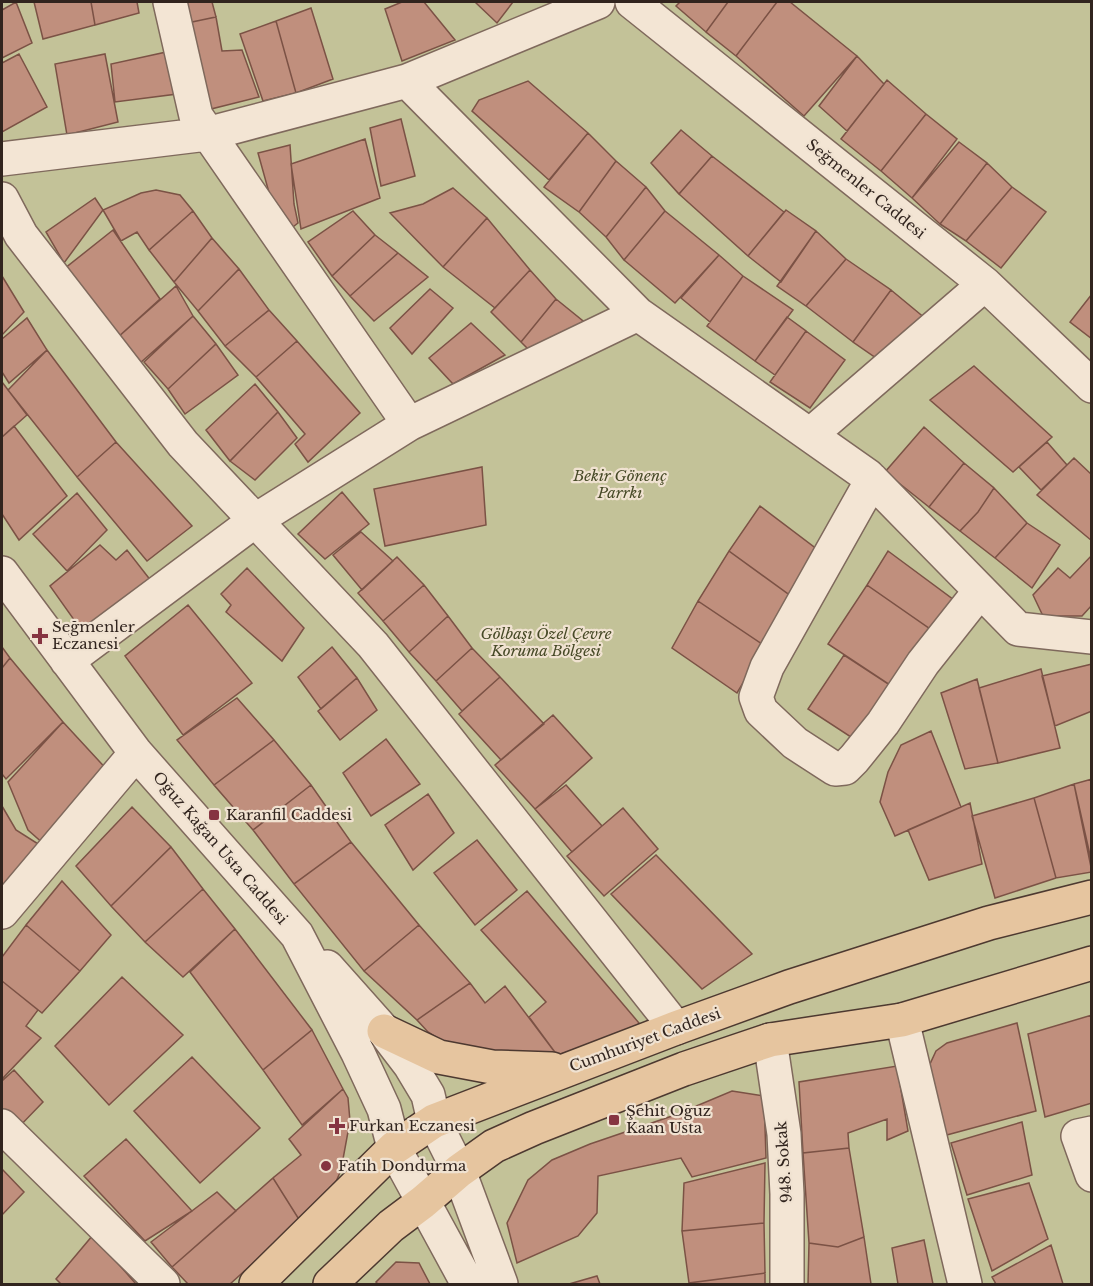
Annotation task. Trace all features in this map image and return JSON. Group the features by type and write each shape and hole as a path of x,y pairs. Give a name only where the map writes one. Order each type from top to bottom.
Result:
{"main road":[{"name":"Cumhuriyet Caddesi","path":"256,1284 394,1148 434,1121 789,987 979,927 1092,897"},
{"path":"330,1284 391,1226 459,1171 494,1146 534,1128 684,1069 770,1040 902,1020 1092,963"},
{"path":"384,1031 439,1058 492,1067 566,1070"}],"street":[{"path":"170,2 196,116 409,424"},
{"path":"2,159 207,134 407,81 598,2"},
{"name":"Seğmenler Caddesi","path":"632,2 985,284 1092,386"},
{"path":"407,81 638,314 873,480 1018,629 1092,637"},
{"path":"2,200 21,235 183,444 373,645 676,1028"},
{"path":"810,435 985,284"},
{"path":"68,661 256,520 409,424 638,314"},
{"path":"873,480 767,667 756,697 761,711 795,743 835,769 845,768 883,723 923,663 980,591"},
{"name":"Oğuz Kağan Usta Caddesi","path":"2,573 136,753 297,935 384,1109 394,1148"},
{"path":"2,912 136,753"},
{"path":"297,935 384,1031 410,1065 428,1095 434,1121 459,1171 501,1284"},
{"path":"902,1020 965,1284"},
{"name":"948. Sokak","path":"770,1040 784,1134 787,1284"},
{"path":"2,1126 163,1284"},
{"path":"1092,1133 1078,1136 1092,1175"},
{"path":"394,1148 468,1284"}],"green space":[{"name":"Gölbaşı Özel Çevre Koruma Bölgesi","path":"2,2 1091,2 1091,1284 2,1284"}],"building":[{"path":"16,2 32,43 2,58 2,10"},
{"path":"34,2 91,2 95,25 43,39"},
{"path":"91,2 137,2 139,13 95,25"},
{"path":"182,2 212,2 216,17 187,23"},
{"path":"402,2 424,2 455,40 402,61 385,9"},
{"path":"475,2 513,2 497,23"},
{"path":"680,2 728,2 706,32 676,6"},
{"path":"728,2 777,2 736,56 706,32"},
{"path":"777,2 790,2 857,56 804,116 736,56"},
{"path":"311,8 333,79 296,93 276,21"},
{"path":"216,17 222,51 242,50 259,97 207,110 187,23"},
{"path":"276,21 296,93 263,101 240,34"},
{"path":"171,51 177,94 115,102 111,64"},
{"path":"19,54 47,107 2,132 2,63"},
{"path":"105,54 118,122 67,135 55,64"},
{"path":"857,56 884,84 847,131 819,106"},
{"path":"887,80 926,114 881,171 841,139"},
{"path":"528,81 588,133 549,180 472,111 479,100"},
{"path":"926,114 957,139 912,198 881,171"},
{"path":"401,119 415,176 381,186 370,128"},
{"path":"681,130 712,156 679,194 651,163"},
{"path":"588,133 616,161 579,212 544,187"},
{"path":"365,139 380,198 301,229 291,164"},
{"path":"959,142 987,163 940,224 912,198"},
{"path":"290,145 294,204 298,223 289,230 273,207 258,153"},
{"path":"712,156 784,212 748,256 679,194"},
{"path":"616,161 646,187 606,237 579,212"},
{"path":"987,163 1012,187 966,241 940,224"},
{"path":"646,187 665,211 624,260 606,237"},
{"path":"1012,187 1046,212 1001,268 966,241"},
{"path":"453,188 487,218 443,267 390,213 423,204"},
{"path":"156,190 180,195 193,211 149,250 137,232 121,241 103,210 141,193"},
{"path":"95,198 103,210 64,263 46,232"},
{"path":"786,210 816,231 781,282 748,256"},
{"path":"193,211 212,238 174,282 149,250"},
{"path":"353,211 375,235 332,276 308,242"},
{"path":"665,211 719,255 675,303 624,260"},
{"path":"487,218 530,270 495,308 443,267"},
{"path":"113,230 160,299 117,338 64,269"},
{"path":"816,231 846,259 806,306 777,286"},
{"path":"375,235 398,253 350,296 332,276"},
{"path":"212,238 239,269 198,311 174,282"},
{"path":"398,253 428,277 374,321 350,296"},
{"path":"719,255 743,276 710,322 681,298"},
{"path":"846,259 891,290 853,342 806,306"},
{"path":"239,269 269,310 225,346 198,311"},
{"path":"530,270 556,299 521,342 491,312"},
{"path":"2,276 24,312 2,335"},
{"path":"743,276 793,310 755,361 707,326"},
{"path":"176,286 193,316 139,364 117,338"},
{"path":"430,289 453,308 412,354 390,328"},
{"path":"891,290 926,319 879,360 853,342"},
{"path":"1092,294 1092,339 1070,322"},
{"path":"556,299 588,325 536,357 521,342"},
{"path":"269,310 297,341 256,377 225,346"},
{"path":"193,316 216,344 168,389 144,362"},
{"path":"787,317 806,331 775,375 755,361"},
{"path":"27,318 47,350 9,383 2,372 2,339"},
{"path":"471,323 505,355 453,384 429,358"},
{"path":"806,331 845,360 810,408 770,382"},
{"path":"297,341 360,413 308,462 295,444 305,434 256,377"},
{"path":"216,344 238,375 185,414 168,389"},
{"path":"47,350 116,442 77,477 8,390"},
{"path":"974,366 1052,437 1013,472 930,400"},
{"path":"2,382 27,415 2,437"},
{"path":"255,384 278,412 230,461 206,430"},
{"path":"278,412 297,438 255,480 230,461"},
{"path":"14,426 67,496 19,540 2,514 2,437"},
{"path":"924,427 964,463 929,507 885,472"},
{"path":"116,442 192,526 147,561 77,477"},
{"path":"1047,442 1067,465 1041,490 1019,467"},
{"path":"1074,458 1092,475 1092,541 1037,495"},
{"path":"964,463 994,488 978,512 960,531 929,507"},
{"path":"482,467 486,525 385,546 374,489"},
{"path":"994,488 1027,523 995,558 960,531 978,512"},
{"path":"342,492 369,524 325,559 298,534"},
{"path":"77,493 107,530 67,571 33,534"},
{"path":"760,506 822,553 795,599 729,551"},
{"path":"1027,523 1060,545 1032,588 995,558"},
{"path":"361,532 393,561 362,590 333,555"},
{"path":"100,545 116,560 127,550 155,586 89,641 50,586"},
{"path":"729,551 795,599 765,646 698,601"},
{"path":"888,551 954,600 933,631 867,585"},
{"path":"1092,555 1092,605 1082,616 1043,616 1033,595 1058,568 1070,578"},
{"path":"397,557 424,585 383,621 358,593"},
{"path":"247,568 304,628 282,661 226,612 231,605 221,594"},
{"path":"424,585 448,616 409,652 383,621"},
{"path":"867,585 933,631 896,689 828,644"},
{"path":"698,601 765,646 737,693 672,648"},
{"path":"188,605 252,683 183,735 125,656"},
{"path":"448,616 472,648 436,681 409,652"},
{"path":"2,647 10,658 2,668"},
{"path":"332,647 357,678 321,709 298,677"},
{"path":"472,648 500,677 462,711 436,681"},
{"path":"844,655 896,689 857,741 808,709"},
{"path":"10,658 63,722 6,779 2,774 2,668"},
{"path":"1092,664 1092,711 1055,726 1042,676"},
{"path":"1041,669 1060,748 998,763 979,688"},
{"path":"500,677 544,724 501,760 459,714"},
{"path":"357,678 377,710 340,740 318,711"},
{"path":"977,679 998,763 965,769 941,693"},
{"path":"237,698 274,740 214,785 177,740"},
{"path":"553,715 592,758 535,809 495,765"},
{"path":"63,722 111,774 45,845 28,830 8,782"},
{"path":"931,731 961,807 895,836 880,802 888,772 901,745"},
{"path":"386,739 420,784 371,816 343,773"},
{"path":"274,740 311,785 253,830 214,785"},
{"path":"1092,779 1092,864 1074,784"},
{"path":"1074,784 1092,872 1056,878 1034,798"},
{"path":"311,785 351,842 294,884 253,830"},
{"path":"566,785 602,826 572,852 535,809"},
{"path":"428,794 454,833 413,870 385,825"},
{"path":"1034,798 1056,878 995,898 972,816"},
{"path":"970,803 982,864 929,880 908,830"},
{"path":"2,806 16,830 46,849 9,889 2,883"},
{"path":"132,807 171,847 111,906 76,866"},
{"path":"623,808 658,849 604,896 567,856"},
{"path":"477,840 517,890 475,925 434,873"},
{"path":"351,842 419,925 364,971 294,884"},
{"path":"171,847 203,889 145,942 111,906"},
{"path":"656,855 752,954 702,989 611,894"},
{"path":"62,881 111,935 80,971 26,925"},
{"path":"203,889 235,929 183,977 145,942"},
{"path":"527,891 639,1023 632,1034 557,1055 529,1017 546,1002 481,930"},
{"path":"26,925 80,971 42,1013 2,981 2,957"},
{"path":"419,925 470,983 417,1020 364,971"},
{"path":"235,929 312,1030 263,1070 190,972"},
{"path":"122,977 183,1035 109,1105 55,1046"},
{"path":"2,981 38,1010 26,1026 41,1038 2,1079"},
{"path":"470,983 485,1003 505,986 557,1055 453,1048 428,1032 417,1020"},
{"path":"1092,1015 1092,1103 1045,1117 1028,1034"},
{"path":"1017,1023 1036,1111 943,1136 931,1081 930,1064 936,1051 947,1043"},
{"path":"312,1030 343,1089 302,1125 263,1070"},
{"path":"192,1057 260,1128 200,1183 134,1111"},
{"path":"897,1066 908,1131 887,1140 887,1119 848,1133 849,1148 803,1153 799,1082"},
{"path":"14,1070 43,1102 17,1129 2,1112 2,1081"},
{"path":"343,1089 348,1098 350,1121 341,1170 332,1191 300,1221 273,1178 301,1155 289,1139"},
{"path":"732,1091 764,1096 766,1158 692,1177 681,1158 598,1176 597,1213 578,1236 517,1263 507,1223 528,1180 552,1160 590,1144 675,1115"},
{"path":"1022,1122 1032,1175 967,1195 951,1143"},
{"path":"126,1139 192,1211 145,1241 84,1176"},
{"path":"849,1148 864,1237 838,1247 809,1243 803,1153"},
{"path":"765,1163 764,1223 682,1231 684,1183"},
{"path":"2,1169 24,1192 2,1215"},
{"path":"273,1178 300,1221 230,1284 188,1284 172,1267"},
{"path":"1029,1183 1048,1239 992,1271 968,1199"},
{"path":"217,1192 236,1211 172,1267 151,1242"},
{"path":"764,1223 765,1273 689,1283 682,1231"},
{"path":"93,1235 136,1284 61,1284 56,1279"},
{"path":"864,1237 871,1284 808,1284 809,1243 838,1247"},
{"path":"924,1240 933,1284 898,1284 892,1248"},
{"path":"1051,1245 1063,1284 996,1284 992,1277"},
{"path":"396,1262 419,1263 430,1284 378,1284 376,1282"},
{"path":"765,1273 765,1284 689,1284 689,1283"},
{"path":"597,1276 600,1284 569,1284"}],"place":[{"name":"Seğmenler Eczanesi","path":"40,636"},
{"name":"Karanfil Caddesi","path":"214,815"},
{"name":"Şehit Oğuz Kaan Usta","path":"614,1120"},
{"name":"Furkan Eczanesi","path":"337,1126"},
{"name":"Fatih Dondurma","path":"326,1166"}],"park label":[{"name":"Bekir Gönenç Parrkı","path":"620,484"}]}
